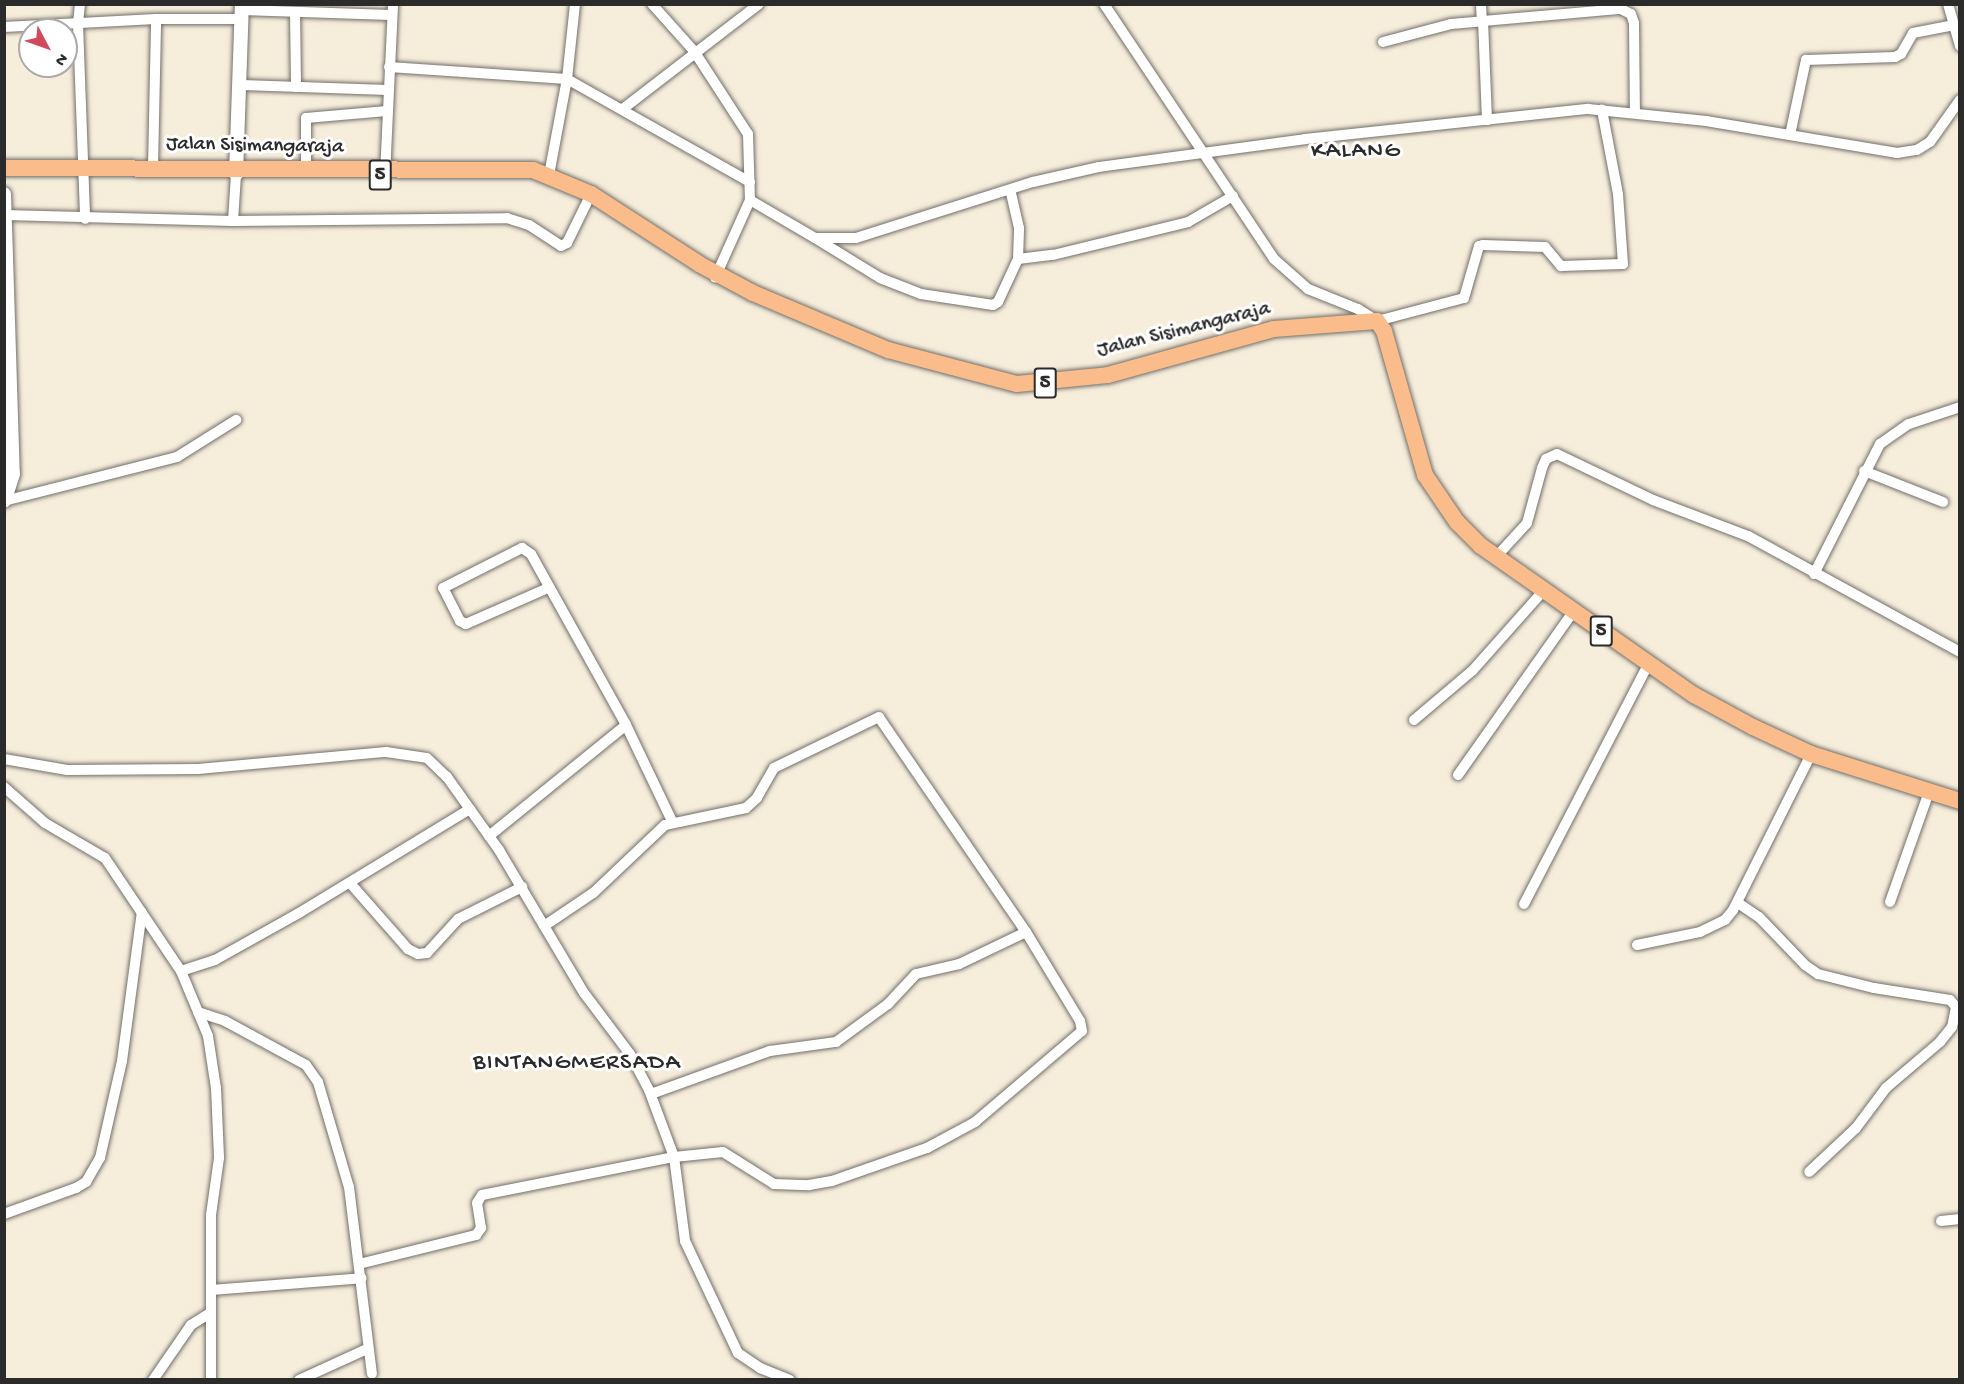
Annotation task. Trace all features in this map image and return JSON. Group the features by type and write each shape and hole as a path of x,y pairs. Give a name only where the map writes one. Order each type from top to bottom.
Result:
{"highway":[{"name":"Jalan Sisimangaraja","path":"4,168 385,173 525,171 590,195"},
{"name":"Jalan Sisimangaraja","path":"4,173 153,168 237,172 385,173 510,168 549,175 590,195 720,277 888,350 1017,384 1108,375 1274,329 1377,321"},
{"name":"5","path":"1377,321 1384,331 1425,475 1457,522 1496,557 1694,695 1811,754 1959,801"}],"street":[{"path":"80,4 78,24 85,219"},
{"path":"549,175 567,79 575,4"},
{"path":"652,4 694,51 745,125 750,200 720,277"},
{"path":"624,108 694,51 759,4"},
{"path":"1104,4 1274,259 1293,278 1377,321 1464,298 1479,246 1483,245 1545,247 1561,266 1623,264 1618,194 1602,110"},
{"path":"1481,4 1487,120"},
{"path":"1948,4 1959,46"},
{"path":"293,9 296,87"},
{"path":"78,24 242,11 392,10 385,173"},
{"path":"1383,42 1451,24 1626,10 1634,23 1635,112"},
{"path":"233,221 242,85 242,11"},
{"path":"153,168 156,19"},
{"path":"1790,135 1806,60 1895,57 1901,54 1913,33 1954,25"},
{"path":"389,67 567,79 624,108 750,182"},
{"path":"242,85 388,90"},
{"path":"815,238 856,238 879,233 1010,190 1099,167 1487,120 1602,110 1635,112 1897,153 1917,150 1930,142 1959,100"},
{"path":"306,171 306,118 387,111"},
{"path":"750,200 815,238 851,263 901,286 921,294 993,305 998,302 1018,258 1019,228 1010,190"},
{"path":"4,194 13,474 4,501"},
{"path":"5,216 233,221 507,218 530,225 561,246 567,243 590,195"},
{"path":"1018,258 1053,255 1188,222 1233,196"},
{"path":"1814,574 1864,471 1881,444 1909,424 1959,407"},
{"path":"4,501 177,457 236,420"},
{"path":"1496,557 1527,523 1542,468 1546,459 1557,454 1570,457 1643,496 1748,536 1959,652"},
{"path":"1864,471 1943,502"},
{"path":"548,588 466,624 460,621 443,588 522,548 531,554 626,725 672,821"},
{"path":"1414,720 1473,670 1544,591"},
{"path":"1458,775 1573,612"},
{"path":"1524,904 1649,663"},
{"path":"359,1264 476,1234 480,1228 477,1203 482,1195 674,1157 723,1152 774,1184 809,1185 832,1182 927,1148 975,1122 1082,1031 1080,1021 1026,932 913,762 879,717 774,768 757,798 746,808 672,821 593,893 544,926"},
{"path":"489,836 626,725"},
{"path":"4,759 67,770 198,769 320,756 414,753 441,770 522,886 584,993 630,1054 651,1094 674,1157 685,1241 738,1353 760,1368 789,1380"},
{"path":"1637,945 1700,932 1725,920 1738,903 1811,754"},
{"path":"4,787 45,823 105,858 181,971 210,1045 218,1114 219,1158 211,1215 211,1380"},
{"path":"1890,902 1929,792"},
{"path":"181,971 215,960 350,883 470,809"},
{"path":"350,883 408,949 418,954 427,953 458,919 522,886"},
{"path":"1738,903 1759,917 1804,965 1818,974 1874,988 1950,1000 1956,1007 1948,1033 1886,1088 1856,1128 1809,1172"},
{"path":"4,1214 76,1188 86,1182 100,1158 122,1060 142,912"},
{"path":"651,1094 770,1051 836,1042 888,1004 916,974 959,964 1026,932"},
{"path":"198,1012 266,1042 306,1065 314,1075 349,1187 362,1278 367,1349 372,1374"},
{"path":"1941,1221 1959,1219"},
{"path":"211,1290 362,1278"},
{"path":"153,1380 191,1325 210,1313"},
{"path":"299,1380 367,1349"}],"district":[{"name":"KALANG","path":"1356,152"},
{"name":"BINTANGMERSADA","path":"577,1064"}]}
